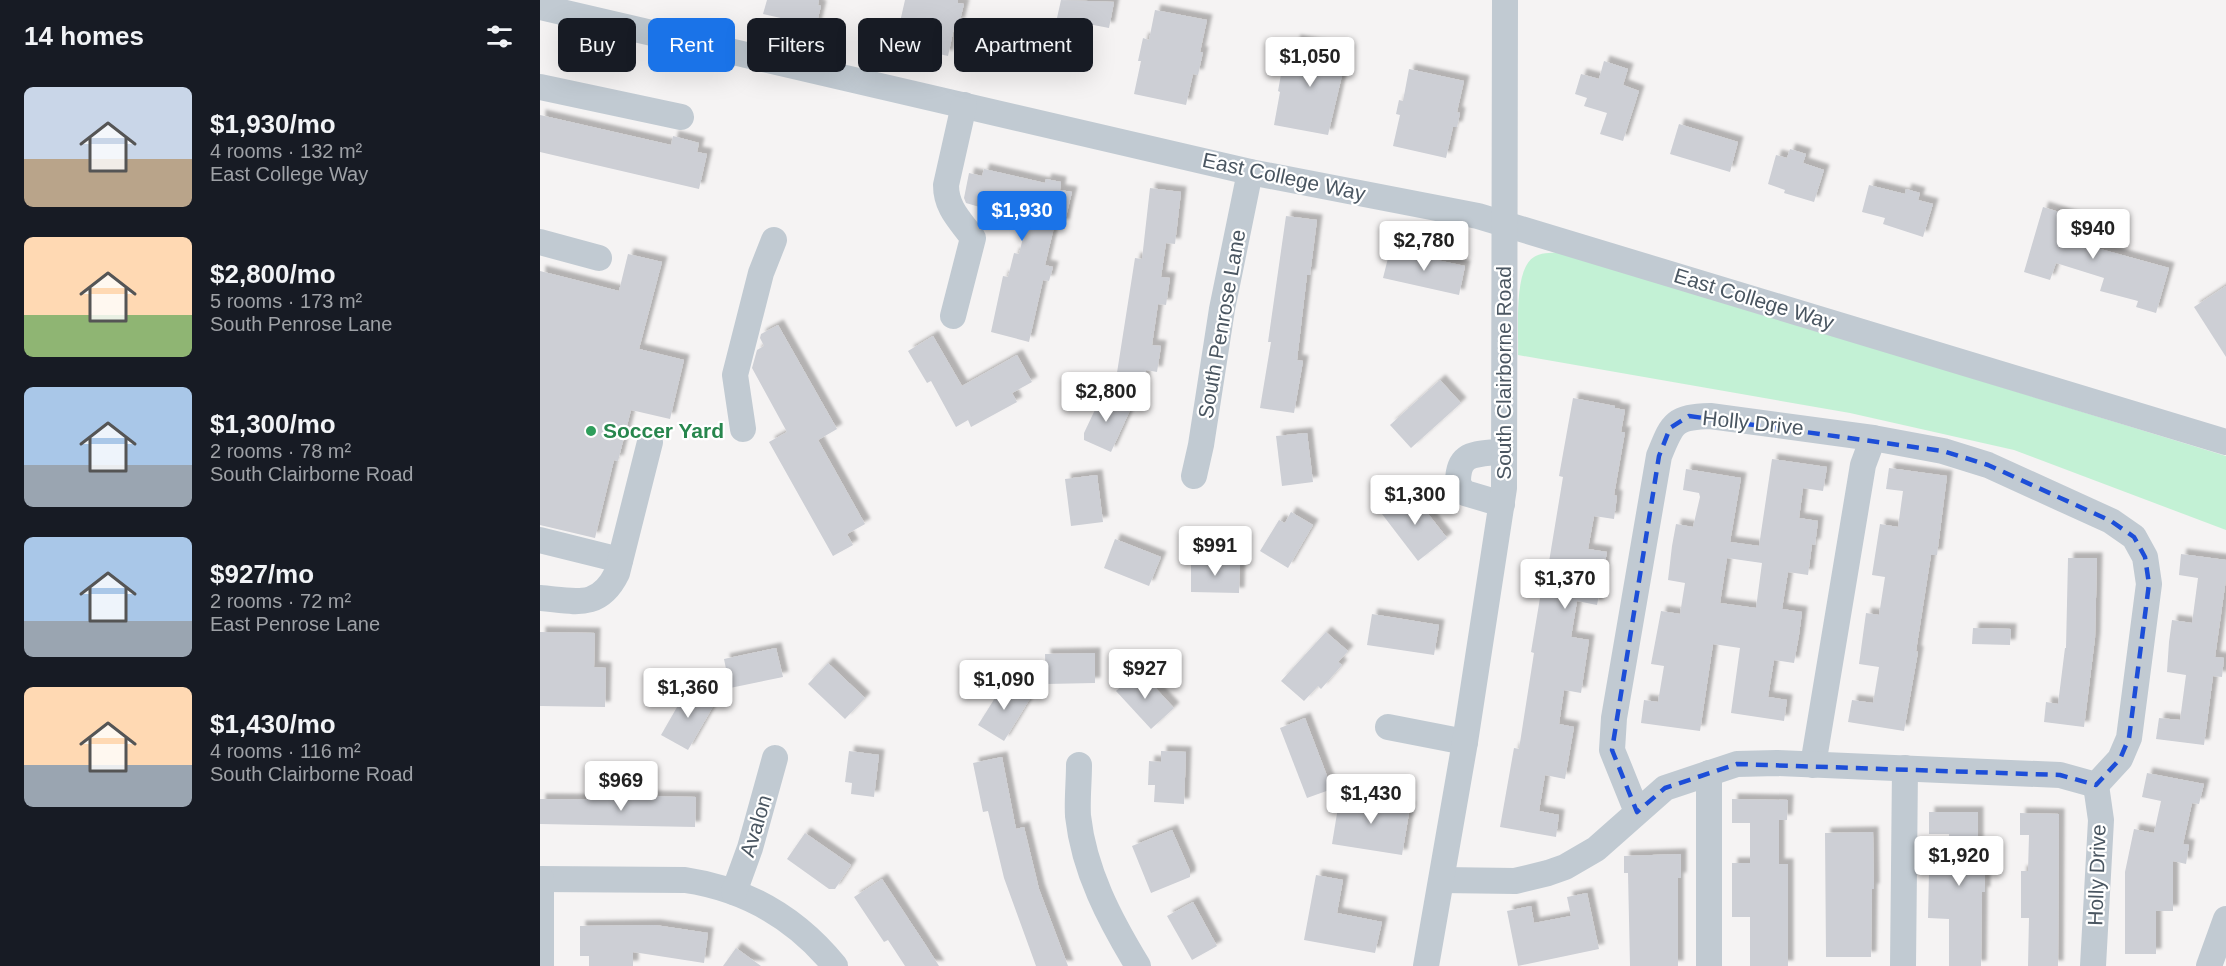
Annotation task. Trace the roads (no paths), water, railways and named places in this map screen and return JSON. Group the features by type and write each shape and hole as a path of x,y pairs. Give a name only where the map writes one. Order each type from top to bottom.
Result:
{"street":[{"name":"South Clairborne Road","path":"1426,966 1465,742 1504,488 1505,0"},
{"name":"East College Way","path":"540,7 1250,172 1478,216 2226,442"},
{"path":"540,87 681,117"},
{"path":"953,316 973,238 955,215 946,197 946,185 964,105"},
{"name":"South Penrose Lane","path":"1194,476 1222,309 1250,172"},
{"path":"743,429 735,375 761,273 774,240"},
{"path":"540,242 599,258"},
{"name":"Holly Drive","path":"1637,812 1612,750 1614,718 1659,456 1670,428 1689,416 1710,416 1873,438 1943,451 1988,465 2112,521 2134,537 2145,557 2149,584 2129,738 2120,759 2096,785 2101,820 2093,966"},
{"path":"1813,765 1863,465 1873,438"},
{"path":"540,598 586,602 609,588 620,560 650,442"},
{"path":"1502,504 1465,493 1458,485 1458,470 1464,459 1474,455 1504,451"},
{"path":"540,540 620,560"},
{"path":"1388,727 1465,742"},
{"name":"Avalon","path":"734,892 750,848 775,758"},
{"path":"1442,880 1515,880 1565,867 1596,849 1665,788 1737,764 2060,775 2096,785"},
{"path":"1079,765 1078,814 1081,835 1096,886 1113,924 1138,966"},
{"path":"1903,966 1905,768"},
{"path":"1709,773 1709,966"},
{"path":"541,966 541,879 703,882 763,904 792,922 819,945 835,966"},
{"path":"2209,966 2226,919"}],"place":[{"name":"Soccer Yard","path":"591,431"}]}
